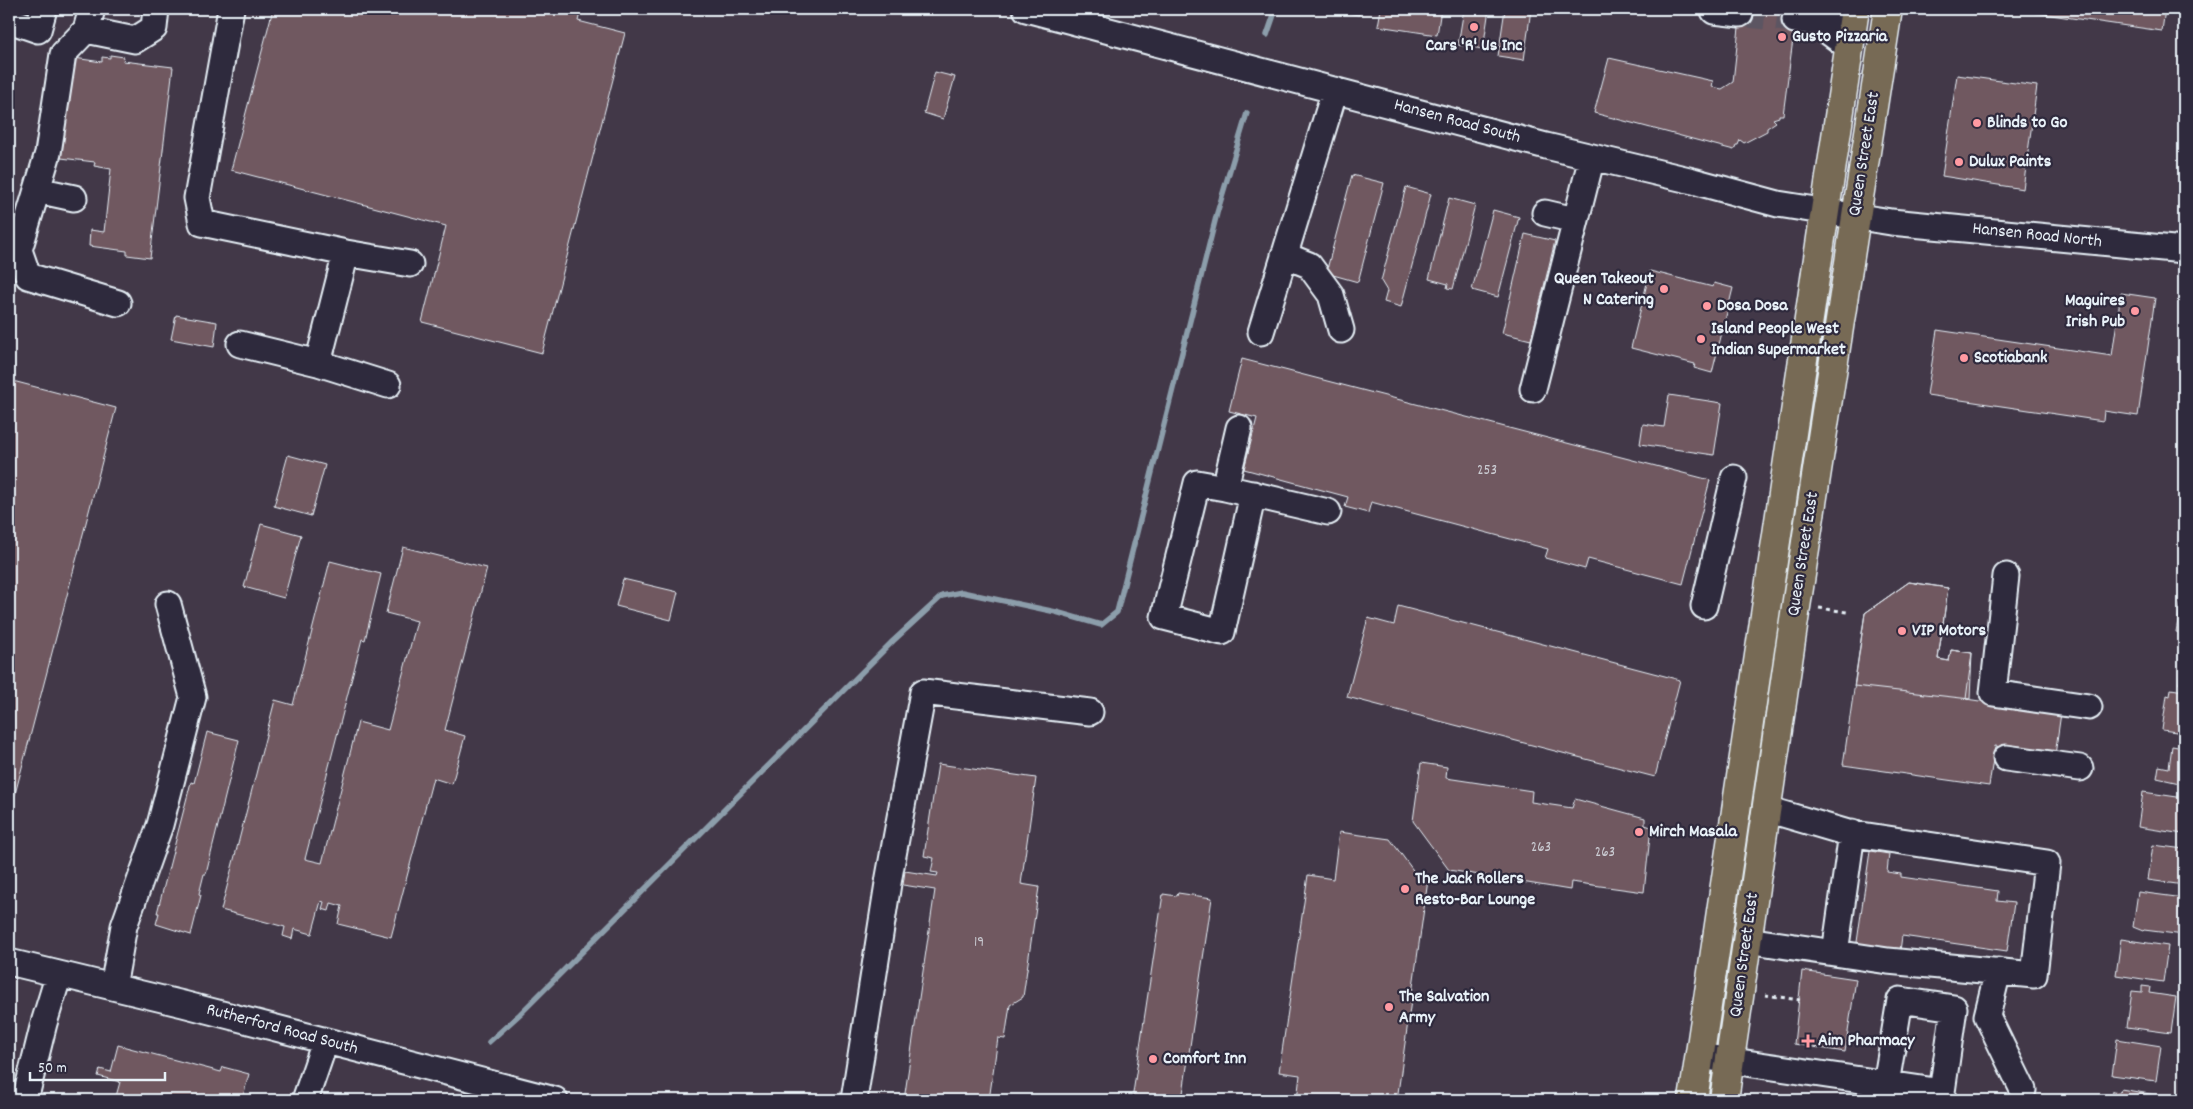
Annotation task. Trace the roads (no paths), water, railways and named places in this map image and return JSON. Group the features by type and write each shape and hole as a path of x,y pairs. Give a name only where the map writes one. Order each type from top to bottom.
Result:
{"main road":[{"name":"Queen Street East","path":"1693,1100 1823,211 1855,9"},
{"name":"Queen Street East","path":"1724,1100 1766,809 1888,9"}],"street":[{"path":"9,20 38,30 44,9"},
{"path":"118,303 28,276 19,250 48,152 63,54 89,19 135,40 154,28 156,9"},
{"path":"231,9 197,198 202,223 346,253 410,264"},
{"name":"Hansen Road South","path":"1026,9 1778,204 1891,222"},
{"path":"1714,9 1714,11 1740,14"},
{"path":"1846,9 1805,21 1849,47"},
{"path":"1261,332 1335,90"},
{"path":"1533,389 1592,157"},
{"path":"37,190 74,198"},
{"path":"1545,212 1575,220"},
{"name":"Hansen Road North","path":"1891,222 2184,250"},
{"path":"318,363 346,253"},
{"path":"1284,255 1309,264 1331,295 1341,330"},
{"path":"240,344 318,363 388,385"},
{"path":"1225,488 1239,428"},
{"path":"1704,606 1734,478"},
{"path":"1252,494 1222,632 1164,617 1197,483 1225,488 1252,494 1328,512"},
{"path":"2006,576 1993,693 2089,707"},
{"path":"113,987 124,926 160,825 193,697 168,604"},
{"path":"854,1100 889,877 924,692 1090,712"},
{"path":"2006,758 2080,768"},
{"path":"1747,940 1888,961 2034,975 2047,863 1852,833 1766,809"},
{"path":"1835,953 1852,833"},
{"name":"Rutherford Road South","path":"9,962 555,1100"},
{"path":"1998,972 1987,1016 2023,1090"},
{"path":"25,1100 39,1040 59,974"},
{"path":"306,1100 325,1042"},
{"path":"1700,1056 1886,1084"}],"waterway":[{"path":"1267,35 1276,9"},
{"path":"489,1042 520,1014 893,641 942,596 962,592 1056,612 1101,625 1117,612 1217,213 1247,113"}],"tunnel":[{"path":"1740,14 1795,20"}],"place":[{"name":"Cars 'R' Us Inc","path":"1474,27"},
{"name":"Gusto Pizzaria","path":"1782,37"},
{"name":"Blinds to Go","path":"1977,123"},
{"name":"Dulux Paints","path":"1959,162"},
{"name":"Queen Takeout N Catering","path":"1664,289"},
{"name":"Dosa Dosa","path":"1707,306"},
{"name":"Maguires Irish Pub","path":"2135,311"},
{"name":"Island People West Indian Supermarket","path":"1701,339"},
{"name":"Scotiabank","path":"1964,358"},
{"name":"VIP Motors","path":"1902,631"},
{"name":"Mirch Masala","path":"1639,832"},
{"name":"The Jack Rollers Resto-Bar Lounge","path":"1405,889"},
{"name":"The Salvation Army","path":"1389,1007"},
{"name":"Aim Pharmacy","path":"1808,1041"},
{"name":"Comfort Inn","path":"1153,1059"}]}
